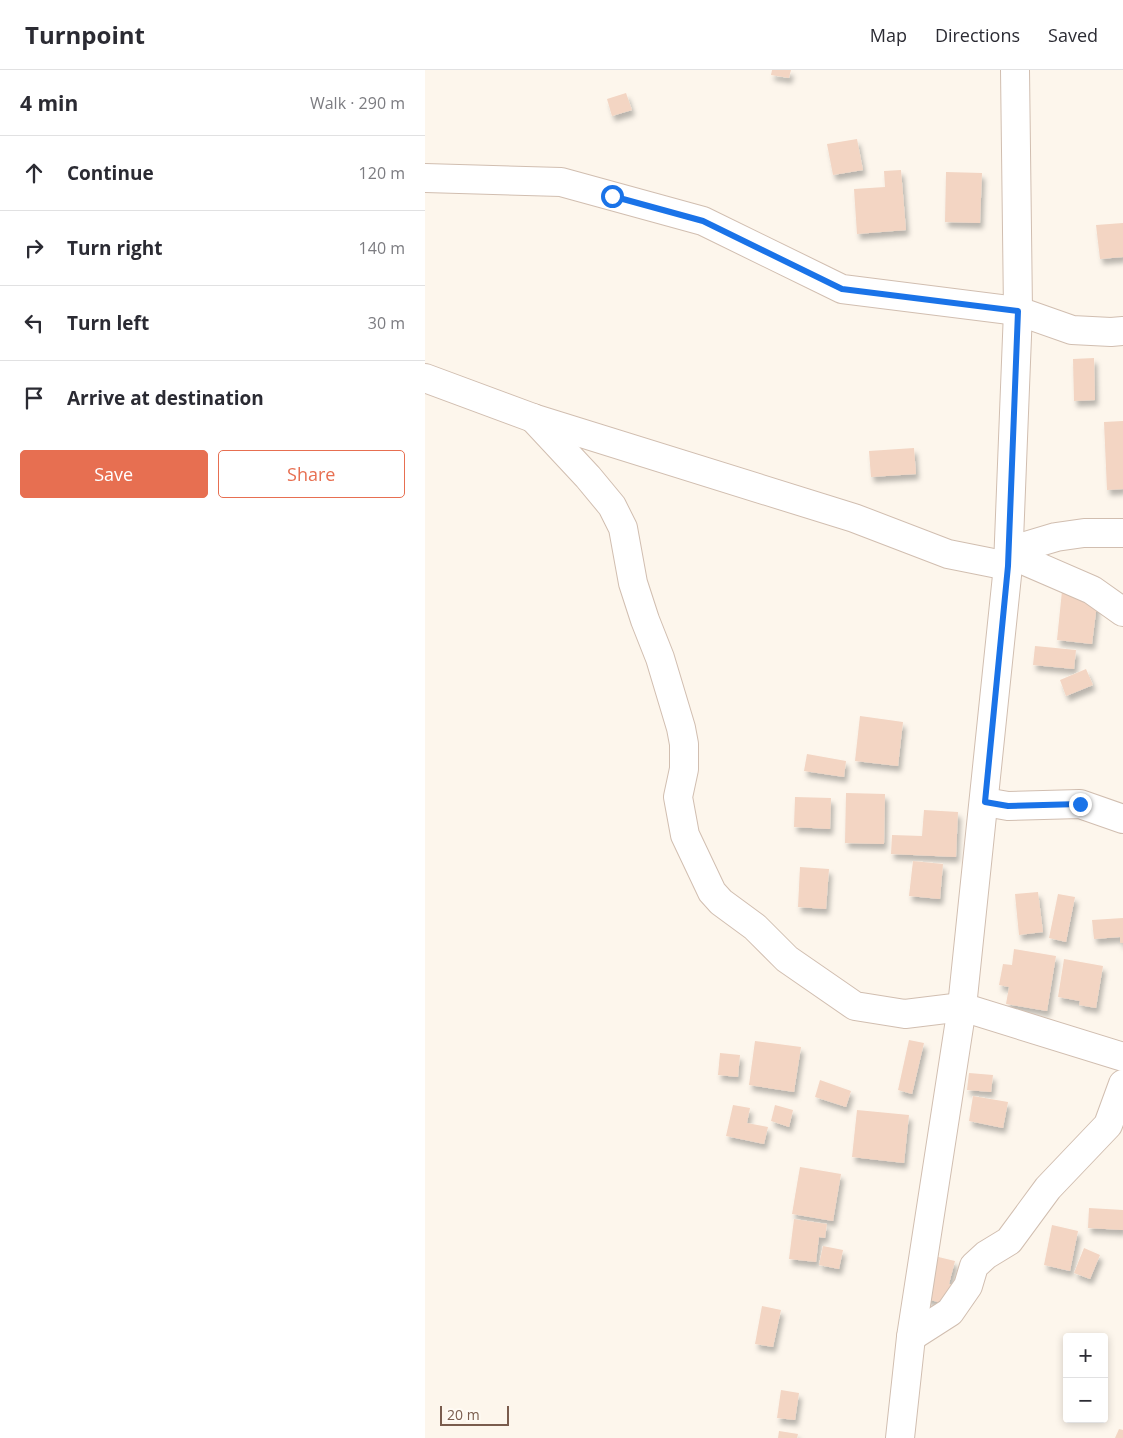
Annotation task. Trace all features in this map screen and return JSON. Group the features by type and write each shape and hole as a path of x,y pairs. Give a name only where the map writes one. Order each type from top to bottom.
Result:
{"street":[{"path":"901,1438 911,1337 963,1007 1009,557 1018,311 1015,70"},
{"path":"425,178 561,182 703,221 842,289 1018,311 1072,330 1111,332 1123,330"},
{"path":"425,378 533,418 854,518 948,554 1009,557 1092,590 1123,612"},
{"path":"533,418 588,477 612,506 623,528 633,583 660,658 681,728 683,769 678,797 685,835 712,892 721,902 755,927 787,958 855,1006 905,1014 963,1007 1123,1057"},
{"path":"1009,557 1056,537 1084,533 1123,533"},
{"path":"985,802 1008,806 1080,804 1123,820"},
{"path":"911,1337 950,1312 968,1286 974,1266 986,1255 1009,1241 1049,1188 1108,1125 1123,1084"}],"building":[{"path":"772,70 791,70 789,78 771,75"},
{"path":"626,93 632,110 612,116 607,99"},
{"path":"857,139 863,170 833,175 827,144"},
{"path":"901,170 906,230 857,234 854,189 885,187 884,171"},
{"path":"946,172 982,173 980,223 945,222"},
{"path":"1123,223 1123,257 1100,259 1096,225"},
{"path":"1094,358 1095,400 1074,401 1073,359"},
{"path":"1123,421 1123,489 1107,490 1104,422"},
{"path":"914,448 916,474 871,477 869,451"},
{"path":"1062,591 1098,596 1092,644 1057,640"},
{"path":"1035,646 1076,650 1074,669 1033,665"},
{"path":"1086,669 1093,685 1066,696 1060,680"},
{"path":"860,716 903,722 898,766 855,761"},
{"path":"807,754 846,761 844,777 804,771"},
{"path":"846,793 885,794 884,844 845,843"},
{"path":"795,797 831,798 830,829 794,827"},
{"path":"924,810 958,812 956,857 891,854 892,835 922,836"},
{"path":"913,861 943,864 940,899 909,896"},
{"path":"800,867 829,869 826,909 798,907"},
{"path":"1038,892 1043,932 1019,935 1015,894"},
{"path":"1058,894 1075,897 1066,942 1049,938"},
{"path":"1123,918 1123,943 1120,943 1120,937 1094,939 1092,920"},
{"path":"1014,949 1056,956 1047,1011 1006,1004 1009,987 999,985 1003,964 1012,965"},
{"path":"1064,959 1103,966 1096,1008 1079,1005 1080,1001 1058,997"},
{"path":"909,1040 924,1043 912,1094 898,1090"},
{"path":"755,1041 801,1047 794,1092 749,1085"},
{"path":"720,1053 740,1055 738,1077 718,1075"},
{"path":"969,1073 993,1075 991,1092 967,1090"},
{"path":"820,1080 851,1091 846,1107 815,1097"},
{"path":"973,1096 1008,1102 1003,1128 969,1121"},
{"path":"733,1105 750,1108 747,1123 768,1127 764,1144 726,1136"},
{"path":"775,1105 793,1110 789,1127 771,1121"},
{"path":"857,1110 909,1115 904,1163 852,1157"},
{"path":"800,1167 841,1174 833,1221 792,1214"},
{"path":"1089,1208 1123,1210 1123,1230 1088,1228"},
{"path":"794,1219 827,1224 825,1238 819,1237 816,1262 789,1259"},
{"path":"1052,1225 1078,1231 1070,1271 1044,1265"},
{"path":"823,1246 843,1250 839,1269 819,1265"},
{"path":"1084,1248 1100,1255 1090,1279 1074,1273"},
{"path":"930,1255 955,1261 949,1284 957,1286 952,1306 920,1297"},
{"path":"762,1306 781,1310 773,1347 755,1344"},
{"path":"781,1390 799,1393 795,1420 777,1418"},
{"path":"1119,1429 1123,1430 1123,1438 1115,1438"},
{"path":"779,1431 798,1434 797,1438 778,1438"}],"route":[{"path":"612,196 703,221 842,289 1018,311 1008,566 985,802 1008,806 1080,804"}]}
